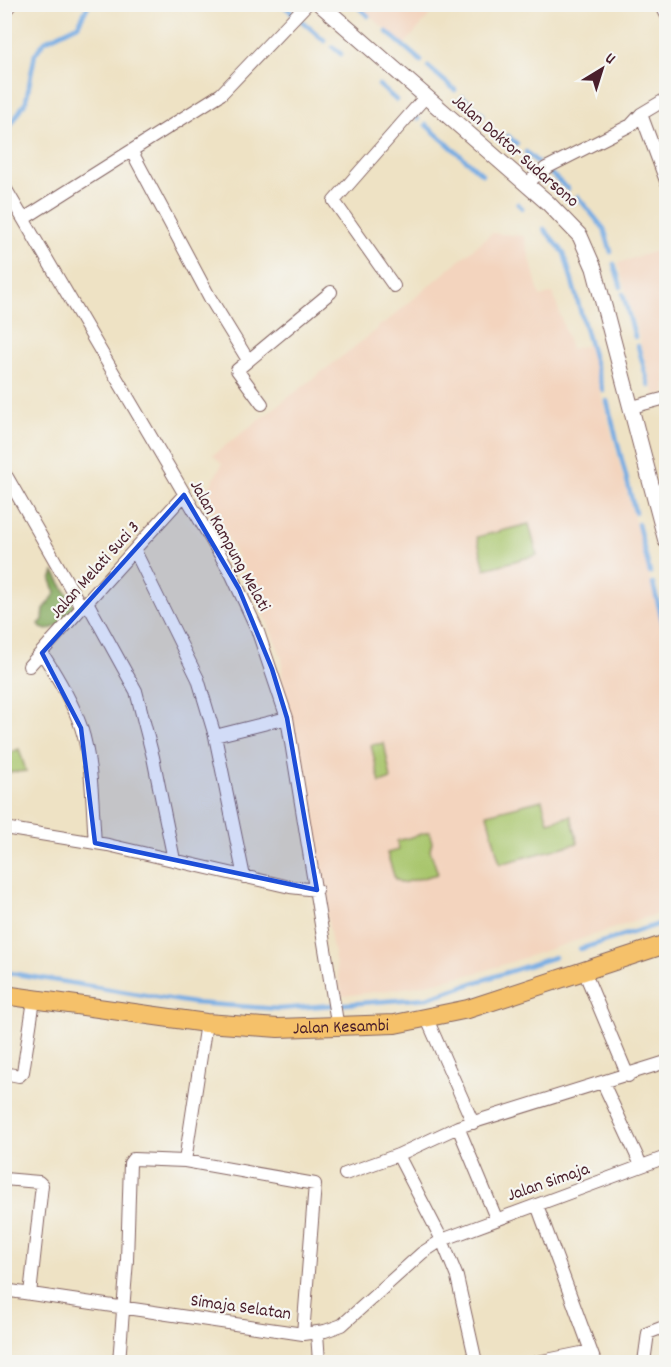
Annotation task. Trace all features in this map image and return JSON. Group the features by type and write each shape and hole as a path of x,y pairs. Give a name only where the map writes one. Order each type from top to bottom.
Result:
{"main road":[{"name":"Jalan Kesambi","path":"4,995 206,1023 278,1028 336,1013 427,1019 478,1006 666,944"}],"street":[{"path":"4,12 11,4"},
{"path":"25,218 223,92 308,4"},
{"name":"Jalan Doktor Sudarsono","path":"320,4 567,220 586,250 603,300 666,541"},
{"path":"661,4 666,14"},
{"path":"394,285 334,201 426,96"},
{"path":"526,183 546,168 631,125 641,114 666,99"},
{"path":"641,114 666,181"},
{"path":"132,152 210,298 248,360"},
{"name":"Jalan Kampung Melati","path":"4,186 25,218 239,589 272,669 287,718 336,1013"},
{"path":"262,404 238,373 239,367 331,292"},
{"path":"632,407 666,398"},
{"path":"7,477 136,692 153,757 174,860"},
{"name":"Jalan Melati Suci 3","path":"29,666 184,495"},
{"path":"135,551 198,679 215,736 244,877"},
{"path":"42,653 59,679 81,728 89,765 95,843"},
{"path":"215,736 287,718"},
{"path":"4,828 95,843 290,887 317,890"},
{"path":"584,971 628,1076"},
{"path":"4,1073 20,1076 23,1072 34,1000"},
{"path":"427,1019 473,1123"},
{"path":"185,1161 206,1023"},
{"path":"345,1174 398,1155 473,1123 628,1076 666,1062"},
{"path":"603,1083 641,1165"},
{"path":"459,1128 496,1218"},
{"path":"398,1155 442,1240 457,1277 476,1362"},
{"name":"Jalan Simaja","path":"442,1240 496,1218 666,1157"},
{"path":"119,1362 130,1161 185,1161 316,1186 303,1334"},
{"path":"4,1179 39,1182 42,1185 30,1294"},
{"path":"537,1204 593,1357 537,1362"},
{"name":"Simaja Selatan","path":"4,1290 303,1334 342,1325 422,1253 442,1240"},
{"path":"644,1362 648,1333 666,1326"},
{"path":"317,1332 318,1362"}],"highlighted area":[{"path":"184,495 239,589 272,669 287,718 317,890 95,843 81,728 42,653"}],"shaded area":[{"path":"357,5 439,5 404,45"},
{"path":"492,233 524,236 540,297 553,293 571,349 588,345 666,639 666,911 480,972 412,987 342,996 282,678 282,658 251,582 205,495 222,464 213,455 378,329 378,326 385,323"},
{"path":"666,248 666,393 655,396 618,263"}],"green space":[{"path":"529,524 537,555 485,569 477,537"},
{"path":"54,572 75,607 60,625 47,630 41,628 39,624 43,620 44,609 56,593 51,580"},
{"path":"384,743 391,779 380,783 371,745"},
{"path":"19,749 26,771 6,773 5,779 5,755"},
{"path":"542,800 548,822 571,816 578,843 500,864 487,814"},
{"path":"429,832 432,842 430,850 438,874 402,883 395,879 387,853 399,850 397,841"}],"waterway":[{"path":"4,136 26,101 35,54 45,41 78,25 89,4"},
{"path":"282,4 325,41"},
{"path":"355,4 368,16"},
{"path":"387,32 421,61"},
{"path":"333,47 341,54"},
{"path":"428,67 455,90"},
{"path":"379,85 396,100"},
{"path":"463,97 483,115"},
{"path":"426,125 482,174"},
{"path":"508,136 517,144"},
{"path":"526,152 537,162"},
{"path":"550,173 568,189"},
{"path":"578,197 604,229 611,252"},
{"path":"518,204 522,208"},
{"path":"544,229 564,253 603,391"},
{"path":"614,264 621,287"},
{"path":"623,294 635,337"},
{"path":"638,346 649,386"},
{"path":"607,401 635,512"},
{"path":"638,524 650,573"},
{"path":"653,584 666,635"},
{"path":"580,949 666,922"},
{"path":"4,972 193,1003 279,1009 427,998 555,957"}]}
